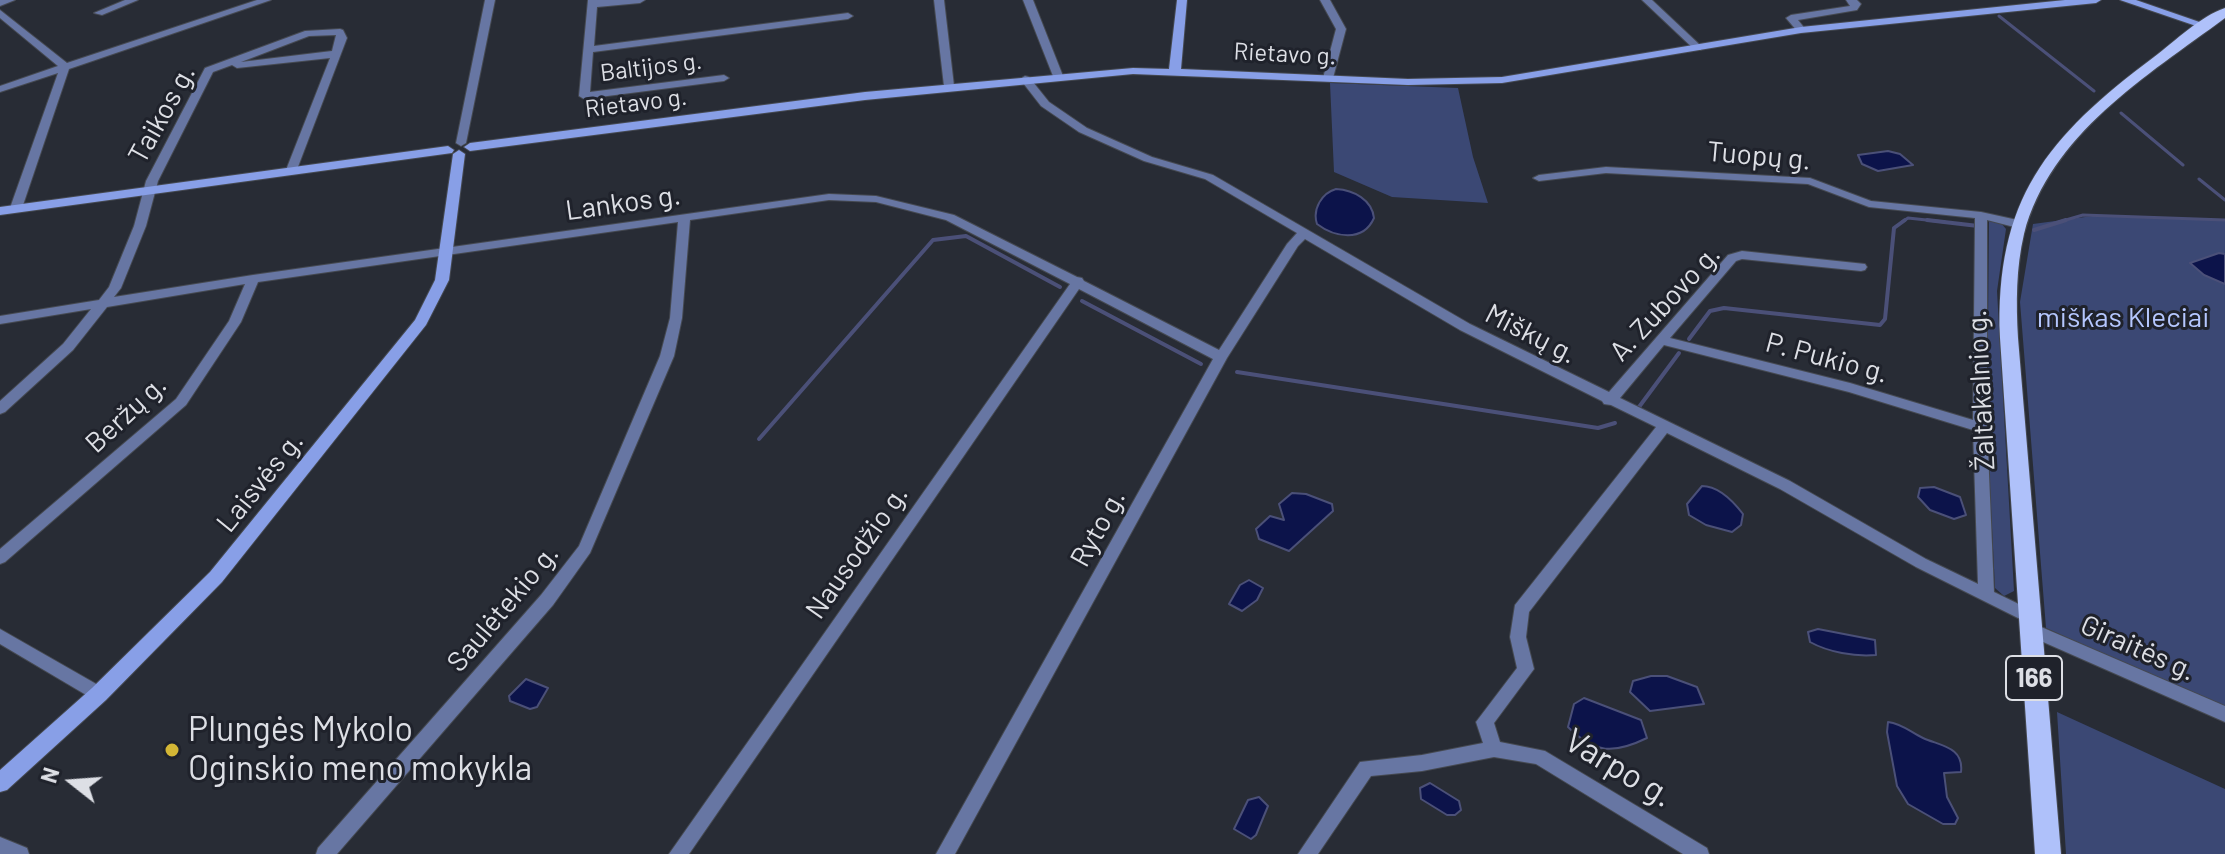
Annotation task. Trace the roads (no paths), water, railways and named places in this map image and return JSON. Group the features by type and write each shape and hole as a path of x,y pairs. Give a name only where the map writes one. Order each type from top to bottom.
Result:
{"main road":[{"path":"1175,71 1182,0"},
{"name":"Rietavo g.","path":"0,211 149,188 949,86 1058,76 1175,71 1450,83 1502,80 1801,30 2096,0"},
{"path":"2125,0 2206,26"},
{"name":"Žaltakalnio g.","path":"2048,854 2008,311 2010,265 2018,224 2041,174 2067,140 2101,107 2225,12"},
{"name":"Laisvės g.","path":"0,783 99,694 216,577 421,322 442,280 460,148"}],"street":[{"path":"0,3 10,0"},
{"path":"99,13 133,0"},
{"path":"0,89 266,0"},
{"name":"Laisvės g.","path":"460,148 490,0"},
{"path":"640,0 592,3 589,50 850,19 846,0"},
{"path":"939,0 949,86"},
{"path":"1028,0 1058,76"},
{"path":"1325,0 1341,29 1328,78"},
{"path":"1647,0 1698,48"},
{"path":"1801,30 1791,18 1854,8 1856,4 1851,0"},
{"path":"0,13 65,67"},
{"name":"Taikos g.","path":"0,409 44,372 105,304 129,256 149,188 209,70 318,31 334,31 342,35 336,54"},
{"name":"Baltijos g.","path":"589,50 584,96 724,78"},
{"path":"220,66 336,54 292,170"},
{"path":"16,208 65,67"},
{"name":"Miškų g.","path":"1025,79 1029,89 1045,104 1083,130 1148,159 1201,173 1465,327 1663,428 1785,485 2030,623"},
{"name":"Tuopų g.","path":"1539,178 1606,170 1810,181 1869,204 1981,215 2018,224"},
{"name":"Lankos g.","path":"0,320 253,279 829,197 876,199 950,217 1221,357"},
{"path":"1981,215 1980,427 1986,597"},
{"name":"Saulėtekio g.","path":"325,854 547,600 585,549 667,356 676,318 684,219"},
{"name":"Ryto g.","path":"945,854 1221,357 1293,244 1305,232"},
{"name":"A. Zubovo g.","path":"1609,401 1732,258 1754,256 1861,267"},
{"name":"Beržų g.","path":"0,558 181,402 235,322 253,279"},
{"name":"Nausodžio g.","path":"678,854 1078,281"},
{"name":"P. Pukio g.","path":"1661,340 1850,388 1980,427"},
{"path":"1494,749 1485,722 1526,669 1518,637 1521,610 1663,428"},
{"name":"Giraitės g.","path":"2030,623 2225,714"},
{"path":"0,636 99,694"},
{"name":"Varpo g.","path":"1307,854 1366,768 1422,763 1494,749 1539,757 1700,854"},
{"path":"0,846 20,854"}],"waterway":[{"path":"1999,16 2094,91"},
{"path":"2121,113 2183,165"},
{"path":"2199,179 2225,200"},
{"path":"2059,222 2083,215 2225,220"},
{"path":"1689,339 1710,311 1724,308 1880,325 1885,319 1894,228 1905,220"},
{"path":"1905,220 1933,221"},
{"path":"1927,220 1933,221"},
{"path":"2034,230 2066,220"},
{"path":"1933,221 1945,222"},
{"path":"1933,221 1978,226"},
{"path":"759,439 933,240 966,236 1060,287"},
{"path":"1082,301 1201,364"},
{"path":"1639,407 1679,353"},
{"path":"1237,372 1598,428 1615,423"}],"place":[{"name":"Plungės Mykolo Oginskio meno mokykla","path":"172,750"}],"park label":[{"name":"miškas Kleciai","path":"2123,318"}]}
